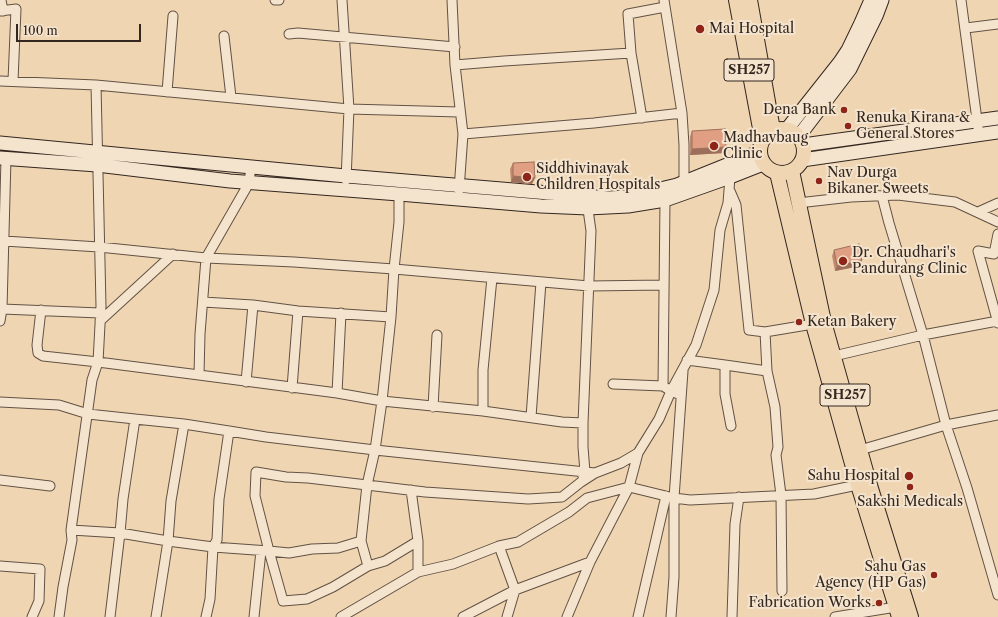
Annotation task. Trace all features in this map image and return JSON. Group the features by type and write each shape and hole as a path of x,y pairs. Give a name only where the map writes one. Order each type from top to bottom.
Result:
{"main road":[{"name":"SH257","path":"736,0 761,152"},
{"name":"SH257","path":"750,0 791,135"},
{"path":"770,131 791,135 804,156 796,168 792,171 777,173 768,169 761,152 770,131"},
{"name":"SH257","path":"792,171 824,322 860,450 864,483 897,612"},
{"name":"SH257","path":"777,173 813,324 864,483 911,617"}],"street":[{"path":"1,0 2,11 16,9 13,82"},
{"path":"342,0 350,109 345,190"},
{"path":"452,0 455,65 463,134 459,199"},
{"path":"791,135 848,50 862,23 871,0"},
{"path":"791,135 850,69 876,16 882,0"},
{"path":"961,0 966,28 979,136"},
{"path":"642,118 631,53 628,14 665,3 682,113 684,188"},
{"path":"167,92 173,16"},
{"path":"966,28 998,24"},
{"path":"289,34 298,33 455,47"},
{"path":"224,36 230,97"},
{"path":"455,65 631,53"},
{"path":"0,81 96,85 350,109 460,112"},
{"path":"60,617 63,587 72,540 71,530 82,445 88,414 92,380 98,362 100,317 96,85"},
{"path":"463,134 682,113"},
{"path":"791,135 977,121 998,118"},
{"path":"802,160 979,136 998,132"},
{"path":"0,143 460,186 628,206 665,200 684,188 761,152"},
{"path":"0,321 2,309 4,241 3,158 97,165 230,182 541,206 627,197 660,190 730,182 761,152"},
{"path":"199,375 206,258 249,183 251,166"},
{"path":"730,182 736,205 749,330 765,332 813,324"},
{"path":"667,389 696,345 714,290 720,230 728,203 730,182"},
{"path":"368,566 361,540 367,485 375,450 382,402 399,222 399,194"},
{"path":"798,203 851,197 898,195 955,202 998,222"},
{"path":"882,196 888,223 923,335 946,425 995,571 998,596"},
{"path":"567,617 590,562 629,486 638,454 659,419 667,389 663,285 665,200"},
{"path":"581,482 585,472 583,423 591,231 587,202"},
{"path":"978,212 998,203"},
{"path":"834,356 923,335 998,322 978,251 994,254 998,234"},
{"path":"4,241 99,247 206,258 394,269 589,286 663,285"},
{"path":"2,309 41,310 100,317 173,254"},
{"path":"483,412 483,370 492,278"},
{"path":"531,417 541,282"},
{"path":"203,302 253,305 298,311 391,317"},
{"path":"246,382 253,305"},
{"path":"41,310 36,345 38,353 43,356 337,393 382,402 583,423"},
{"path":"292,388 298,311"},
{"path":"337,393 341,313"},
{"path":"765,332 767,370 775,407 778,447 776,455 780,495 782,591"},
{"path":"433,407 437,335"},
{"path":"685,363 725,365 767,370"},
{"path":"638,617 658,531 670,497 685,363"},
{"path":"725,365 726,394 731,426"},
{"path":"613,384 667,389 681,395"},
{"path":"0,402 59,406 88,414 184,424 266,437 595,473"},
{"path":"860,450 946,425 998,415"},
{"path":"110,617 123,499 135,419"},
{"path":"156,617 168,541 171,501 184,424"},
{"path":"206,617 210,599 213,547 217,540 219,499 229,431"},
{"path":"418,541 385,561 368,566 333,587 308,599 283,601 265,551 255,496 256,472 286,477 308,478 411,490 528,499 562,497 595,473 621,463 638,454"},
{"path":"0,480 50,486"},
{"path":"342,617 418,572 453,564 499,546 518,542 569,512 587,498 629,486 670,497 690,500 814,494 864,483"},
{"path":"411,490 418,541 418,572"},
{"path":"670,497 674,520 674,578 671,617"},
{"path":"732,617 735,524 739,497"},
{"path":"658,531 674,520"},
{"path":"71,530 120,533 213,547 289,553 312,549 338,548 361,540"},
{"path":"499,546 515,590 507,617"},
{"path":"254,617 265,551"},
{"path":"463,617 515,590 590,562"},
{"path":"0,566 40,569 39,601 32,617"},
{"path":"835,617 897,612"}],"building":[{"path":"725,129 726,147 692,149 692,131"},
{"path":"534,162 535,178 513,176 513,163"},
{"path":"859,244 862,260 837,266 834,250"}],"place":[{"name":"Mai Hospital","path":"700,29"},
{"name":"Dena Bank","path":"844,110"},
{"name":"Renuka Kirana & General Stores","path":"848,126"},
{"name":"Madhavbaug Clinic","path":"714,146"},
{"name":"Siddhivinayak Children Hospitals","path":"527,177"},
{"name":"Nav Durga Bikaner Sweets","path":"819,181"},
{"name":"Dr. Chaudhari's Pandurang Clinic","path":"843,261"},
{"name":"Ketan Bakery","path":"799,322"},
{"name":"Sahu Hospital","path":"909,476"},
{"name":"Sakshi Medicals","path":"910,487"},
{"name":"Sahu Gas Agency (HP Gas)","path":"934,575"},
{"name":"Fabrication Works","path":"879,603"}]}
